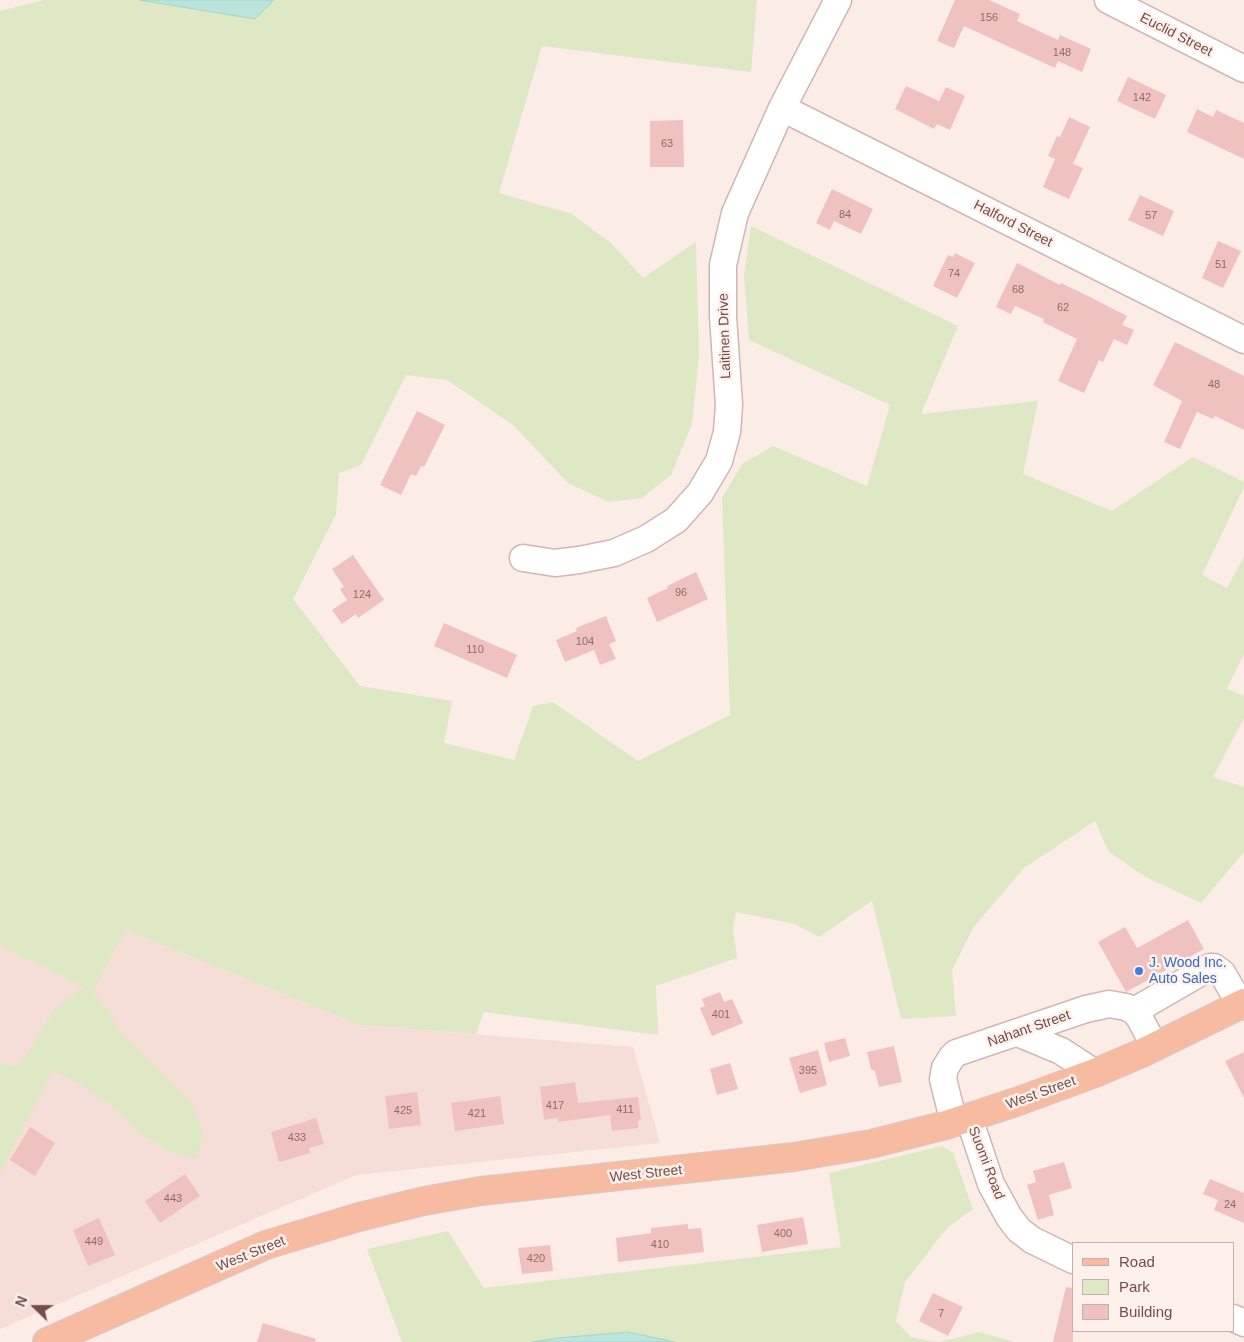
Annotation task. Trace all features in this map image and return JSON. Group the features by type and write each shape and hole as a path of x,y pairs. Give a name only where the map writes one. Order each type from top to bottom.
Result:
{"main road":[{"name":"West Street","path":"47,1342 266,1245 424,1201 481,1191 794,1157 910,1136 962,1121 1095,1073 1243,1005"}],"street":[{"name":"Laitinen Drive","path":"523,558 555,563 580,560 614,552 646,540 676,520 700,493 719,461 726,432 728,405 723,316 723,265 728,239 735,213 782,108 838,0"},
{"name":"Euclid Street","path":"1108,0 1244,69"},
{"name":"Halford Street","path":"782,108 1244,340"},
{"path":"1155,1047 1134,1011 1210,968 1214,967 1222,973 1243,1005"},
{"name":"Nahant Street","path":"962,1121 943,1079 945,1068 956,1054 1086,1009 1109,1004 1126,1007 1134,1011"},
{"path":"1018,1033 1061,1051 1095,1073"},
{"name":"Suomi Road","path":"962,1121 1008,1217 1019,1230 1032,1240 1072,1260"}],"shaded area":[{"path":"125,930 360,1025 633,1047 660,1143 356,1175 0,1329 0,945"}],"green space":[{"path":"43,0 140,0 255,19 274,0 757,0 751,72 542,46 499,193 572,214 612,244 643,278 696,242 699,356 692,424 671,475 642,498 608,502 568,483 513,425 447,380 406,375 361,465 339,473 336,514 293,599 360,686 452,701 444,743 514,760 533,706 553,702 638,761 730,715 722,498 742,464 773,446 867,486 890,405 749,340 744,276 751,226 958,326 921,414 1038,401 1023,474 1112,511 1193,457 1244,482 1244,487 1202,575 1227,588 1244,556 1244,654 1227,689 1244,696 1244,718 1213,777 1244,787 1244,852 1201,903 1144,876 1109,852 1095,821 1024,868 973,928 952,970 956,1016 901,1019 872,901 819,937 795,924 736,912 733,928 737,958 656,986 658,1035 484,1012 476,1034 360,1025 125,930 93,992 108,1010 119,1031 192,1103 203,1133 197,1159 179,1156 162,1147 141,1134 116,1109 80,1084 52,1070 0,1174 0,1064 18,1067 55,1009 77,991 91,991 0,946 0,11"},
{"path":"942,1146 953,1153 973,1209 947,1228 905,1282 896,1321 911,1337 939,1342 675,1342 628,1332 532,1342 402,1342 367,1249 448,1231 484,1288 841,1247 829,1173"},
{"path":"979,1332 1015,1342 939,1342"}],"water":[{"path":"140,0 274,0 255,19"},
{"path":"628,1332 675,1342 532,1342 558,1338"}],"building":[{"path":"955,0 989,0 1020,14 1017,21 1058,40 1060,35 1091,49 1082,72 1058,61 1055,68 964,26 954,48 937,41"},
{"path":"1128,77 1166,95 1155,119 1117,101"},
{"path":"906,86 939,101 946,87 965,96 950,130 937,124 934,129 895,109"},
{"path":"1197,109 1213,117 1216,110 1244,123 1244,159 1187,132"},
{"path":"1069,117 1090,127 1073,164 1083,168 1069,199 1043,187 1055,159 1048,156 1057,136 1060,137"},
{"path":"683,120 684,167 650,167 650,121"},
{"path":"832,189 873,209 861,234 834,221 830,230 816,223"},
{"path":"1140,195 1174,211 1163,236 1128,220"},
{"path":"1218,241 1241,251 1223,288 1202,278"},
{"path":"955,253 975,263 957,298 933,286 948,255 953,257"},
{"path":"1017,263 1127,316 1122,325 1134,330 1127,345 1114,339 1103,362 1099,360 1084,393 1058,381 1077,339 1043,322 1044,319 1015,306 1011,314 996,307"},
{"path":"1175,342 1244,376 1244,430 1215,416 1213,419 1197,412 1180,449 1164,442 1182,401 1153,385"},
{"path":"417,411 445,425 424,467 421,466 416,476 411,474 401,495 380,485"},
{"path":"353,555 384,600 358,618 356,614 342,624 332,610 347,600 340,589 344,587 332,569"},
{"path":"696,572 708,599 657,622 647,598"},
{"path":"606,616 616,641 609,644 616,659 600,665 594,650 565,662 556,640 577,631 576,628"},
{"path":"444,623 517,655 507,678 434,646"},
{"name":"J. Wood Inc. Auto Sales","path":"1188,920 1204,949 1126,992 1098,942 1125,927 1137,948"},
{"path":"720,992 724,1002 732,999 743,1023 712,1036 700,1008 705,1006 702,999"},
{"path":"845,1038 850,1056 829,1062 824,1043"},
{"path":"894,1046 902,1082 879,1087 875,1071 871,1069 867,1052"},
{"path":"818,1050 827,1085 800,1093 789,1058"},
{"path":"1244,1052 1244,1098 1225,1061"},
{"path":"730,1063 738,1089 717,1095 710,1069"},
{"path":"575,1082 578,1103 638,1097 641,1120 638,1121 638,1128 612,1131 610,1115 558,1122 558,1118 544,1120 540,1087"},
{"path":"417,1092 421,1125 389,1129 385,1096"},
{"path":"500,1096 504,1124 455,1131 451,1103"},
{"path":"316,1118 324,1144 309,1148 311,1153 279,1162 271,1132"},
{"path":"30,1127 55,1143 35,1176 10,1160"},
{"path":"1064,1162 1072,1188 1049,1195 1054,1215 1038,1220 1027,1185 1036,1182 1033,1171"},
{"path":"185,1174 200,1196 160,1223 145,1201"},
{"path":"1210,1179 1244,1193 1244,1223 1214,1210 1218,1200 1203,1194"},
{"path":"803,1217 808,1244 762,1252 757,1225"},
{"path":"99,1218 115,1255 88,1266 73,1230"},
{"path":"688,1224 688,1229 701,1228 704,1252 618,1262 616,1238 651,1233 651,1228"},
{"path":"550,1245 553,1271 522,1274 518,1248"},
{"path":"1066,1287 1072,1288 1073,1342 1053,1342"},
{"path":"933,1293 963,1307 948,1336 919,1321"},
{"path":"263,1323 316,1339 315,1342 257,1342"}],"place":[{"name":"J. Wood Inc. Auto Sales","path":"1139,971"}]}
